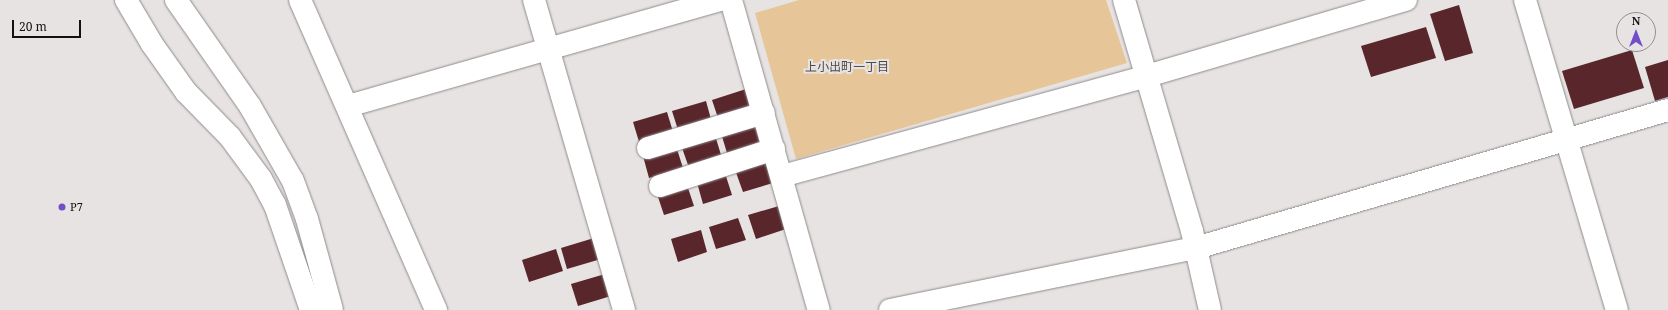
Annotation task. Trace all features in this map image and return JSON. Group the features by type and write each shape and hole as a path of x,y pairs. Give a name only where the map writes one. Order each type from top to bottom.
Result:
{"street":[{"path":"126,0 152,44 186,92 230,137 262,180 275,205 311,310"},
{"path":"176,0 250,106 293,181 307,219 332,310"},
{"path":"300,0 348,106 436,310"},
{"path":"534,0 624,310"},
{"path":"348,106 721,0"},
{"path":"731,0 819,310"},
{"path":"1124,0 1196,248 1210,310"},
{"path":"782,176 1147,76 1406,0"},
{"path":"1525,0 1565,141 1617,310"},
{"path":"891,310 1196,248 1668,110"},
{"path":"648,148 764,113"},
{"path":"660,186 774,149"}],"shaded area":[{"path":"799,0 1106,0 1127,63 796,159 755,13"}],"building":[{"path":"1459,5 1473,53 1445,61 1430,14"},
{"path":"1426,27 1436,58 1371,77 1361,46"},
{"path":"1625,52 1633,52 1644,88 1574,109 1562,71"},
{"path":"1668,60 1668,97 1655,101 1645,67"},
{"path":"746,89 752,111 719,121 712,100"},
{"path":"706,101 712,123 679,133 672,111"},
{"path":"667,112 674,135 640,145 633,122"},
{"path":"756,122 762,143 727,153 721,133"},
{"path":"715,135 721,155 688,165 681,145"},
{"path":"676,146 683,168 649,178 643,156"},
{"path":"765,157 773,183 743,192 734,167"},
{"path":"724,170 732,195 703,204 696,179"},
{"path":"686,182 694,206 664,215 656,191"},
{"path":"779,206 786,229 756,239 748,215"},
{"path":"738,218 746,240 716,249 709,227"},
{"path":"701,230 707,252 678,262 671,239"},
{"path":"594,238 601,259 567,269 561,248"},
{"path":"556,249 563,271 529,282 522,260"},
{"path":"605,274 611,296 578,306 571,284"}],"place":[{"name":"P7","path":"62,207"}],"district":[{"name":"上小出町一丁目","path":"847,67"}]}
